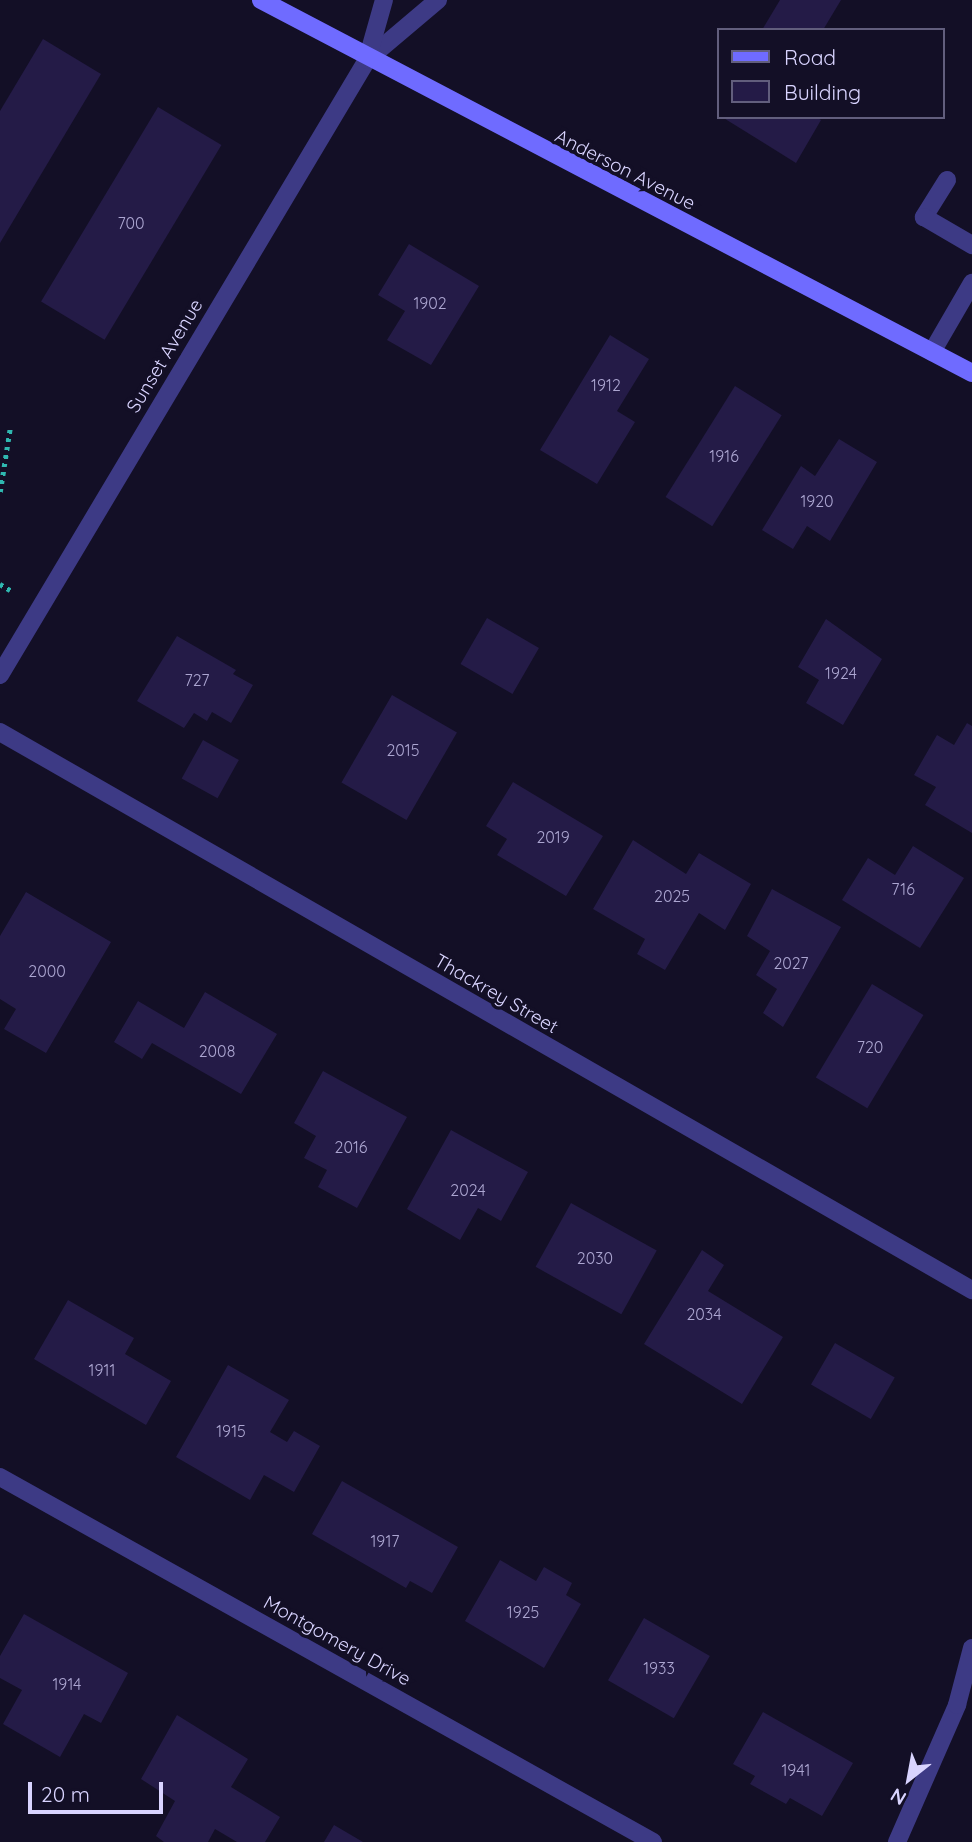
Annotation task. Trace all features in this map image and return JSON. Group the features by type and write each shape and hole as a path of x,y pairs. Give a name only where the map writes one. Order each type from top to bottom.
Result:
{"main road":[{"name":"Anderson Avenue","path":"261,0 367,60 972,373"}],"street":[{"name":"Sunset Avenue","path":"0,675 367,60 384,0"},
{"name":"Sunset Avenue","path":"367,60 438,0"},
{"path":"947,180 924,217 972,244"},
{"path":"932,352 972,283"},
{"name":"Thackrey Street","path":"0,732 972,1290"},
{"name":"Montgomery Drive","path":"0,1477 653,1842"},
{"path":"897,1842 957,1705 972,1648"}],"path":[{"path":"0,492 10,428"},
{"path":"0,584 10,590"}],"building":[{"path":"780,0 841,0 824,28 763,28"},
{"path":"43,39 101,74 0,243 0,111"},
{"path":"158,107 221,145 105,340 41,302"},
{"path":"725,119 821,120 796,163"},
{"path":"409,244 479,286 431,365 387,340 405,311 378,295"},
{"path":"610,335 649,359 617,411 635,422 597,484 540,450"},
{"path":"735,386 782,415 712,526 666,497"},
{"path":"839,439 877,462 830,541 807,526 793,549 762,530 801,466 815,476"},
{"path":"487,618 539,648 512,694 460,664"},
{"path":"826,619 882,659 843,725 806,703 819,680 798,667"},
{"path":"177,636 236,670 233,674 253,685 231,723 212,712 207,721 194,713 184,728 137,701"},
{"path":"392,695 457,732 406,820 342,782"},
{"path":"967,723 972,726 972,833 925,805 936,787 914,775 937,735 954,745"},
{"path":"203,740 239,760 218,798 182,778"},
{"path":"513,782 603,836 566,896 497,855 507,839 486,826"},
{"path":"633,840 686,874 699,853 751,884 725,930 699,913 665,970 637,954 645,939 593,909"},
{"path":"913,846 964,878 920,948 842,900 868,858 895,875"},
{"path":"772,889 841,927 783,1027 763,1013 777,989 756,975 770,951 747,936"},
{"path":"26,892 111,942 46,1053 4,1029 16,1009 0,999 0,936"},
{"path":"872,984 923,1015 867,1108 816,1077"},
{"path":"205,992 277,1034 241,1094 152,1043 142,1059 114,1042 138,1001 184,1028"},
{"path":"323,1071 407,1117 357,1208 318,1187 327,1170 304,1158 316,1136 294,1123"},
{"path":"451,1130 528,1172 501,1221 478,1208 460,1240 407,1209"},
{"path":"571,1203 657,1251 621,1314 536,1267"},
{"path":"702,1250 724,1265 708,1291 783,1337 742,1404 644,1344"},
{"path":"68,1300 134,1338 125,1354 171,1381 146,1425 34,1359"},
{"path":"835,1343 895,1378 871,1419 811,1385"},
{"path":"228,1365 289,1400 270,1432 287,1442 294,1431 320,1446 294,1492 264,1475 250,1500 176,1457"},
{"path":"342,1481 458,1547 432,1593 410,1581 406,1588 312,1534"},
{"path":"500,1560 536,1581 544,1567 572,1583 566,1595 581,1604 544,1668 465,1621"},
{"path":"24,1614 128,1673 101,1723 84,1714 60,1757 3,1724 22,1690 0,1678 0,1656"},
{"path":"644,1618 710,1656 674,1718 608,1680"},
{"path":"763,1712 853,1763 822,1816 790,1798 786,1804 750,1784 755,1776 733,1764"},
{"path":"177,1715 248,1759 231,1787 280,1817 265,1842 237,1842 215,1829 208,1842 164,1842 156,1836 175,1801 141,1779"},
{"path":"334,1825 363,1842 324,1842"}]}
